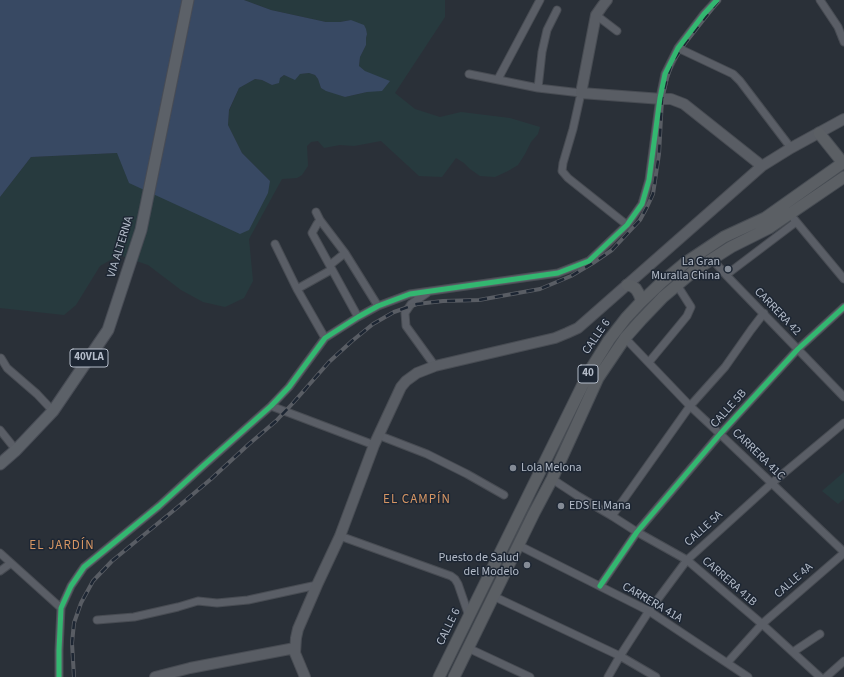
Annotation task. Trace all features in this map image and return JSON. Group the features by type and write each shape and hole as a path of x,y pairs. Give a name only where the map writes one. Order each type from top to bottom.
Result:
{"highway":[{"path":"819,133 843,162"},
{"name":"CALLE 6","path":"439,677 589,372 626,318 662,282 685,263 724,237 765,218 843,162"},
{"name":"CALLE 6","path":"454,677 518,545 552,480 598,378 625,338 663,297 695,270 731,247 793,218 844,177"},
{"path":"627,285 636,289 641,299 640,303"}],"main road":[{"name":"VIA ALTERNA","path":"0,464 16,450 53,411 108,330 141,230 188,0"},
{"path":"607,0 596,15 582,93 670,99 684,104 762,166"},
{"path":"305,677 296,658 295,648 298,629 340,536 378,435 401,387 406,381 417,373 435,366 555,338 578,328 762,166 844,119"},
{"path":"156,677 190,668 295,648"}],"street":[{"path":"498,79 540,0"},
{"path":"59,677 61,608 71,586 84,567 159,506 271,406 290,387 326,338 378,306 410,294 558,273 589,261 627,225 642,204 649,180 660,98 665,74 678,48 704,14 717,0"},
{"path":"820,0 838,26 844,42"},
{"path":"538,88 542,52 547,30 557,10"},
{"path":"596,15 617,31"},
{"path":"678,48 733,74 791,148"},
{"path":"469,74 538,88 582,93 562,171 568,178 627,225"},
{"path":"316,212 320,220 345,253 378,306"},
{"path":"726,276 793,218 844,279"},
{"path":"320,220 312,233 358,317"},
{"path":"275,244 297,289 326,338"},
{"path":"297,289 330,267 345,253"},
{"name":"CARRERA 42","path":"712,259 726,276 844,397"},
{"path":"648,362 687,316 690,307 678,285"},
{"path":"428,292 411,304 405,313 406,326 435,366"},
{"name":"CALLE 5B","path":"600,586 637,532 720,434 798,349 844,307"},
{"path":"612,516 690,406 725,367 764,314"},
{"name":"CARRERA 41C","path":"625,338 690,406 844,552"},
{"path":"1,358 7,368 37,394 53,411"},
{"path":"271,406 374,445"},
{"name":"CALLE 5A","path":"608,677 649,611 687,560 772,483 844,423"},
{"path":"0,430 16,450"},
{"path":"378,435 427,454 460,470 504,495"},
{"name":"CARRERA 41B","path":"552,480 637,532 687,560 762,624 820,677"},
{"path":"340,536 451,576 458,584 469,616"},
{"name":"CARRERA 41A","path":"518,545 649,611 748,677"},
{"name":"CALLE 4A","path":"728,663 762,624 844,552"},
{"path":"0,553 61,608"},
{"path":"0,571 11,563"},
{"path":"97,620 134,617 198,601 217,603 248,600 317,585"},
{"path":"493,596 620,656 656,677"},
{"path":"793,652 820,634"},
{"path":"468,648 530,677"},
{"path":"826,677 844,661"}],"green space":[{"path":"244,0 445,0 445,17 395,93 415,109 440,117 461,112 510,118 540,127 538,134 531,142 518,165 495,177 480,176 456,158 442,177 419,176 381,141 354,146 340,145 324,148 318,141 311,142 307,146 308,166 302,175 297,178 282,179 249,239 253,281 244,298 225,307 203,302 181,290 148,265 119,255 100,266 76,305 64,315 0,308 0,197 31,157 117,153 270,181 242,153 228,125 229,111 239,88 255,79 262,80 272,85 284,75 289,77 309,73 315,75 321,88 345,97 367,92 365,71 359,66 360,57 366,45 367,33 351,20 326,22 271,10"},
{"path":"844,472 844,499 838,504 822,491"}],"water":[{"path":"0,0 244,0 271,10 326,22 351,20 364,25 367,34 366,45 360,57 359,66 365,71 390,81 382,91 367,92 345,97 321,88 315,75 309,73 300,74 295,80 284,75 280,78 279,83 272,85 262,80 255,79 239,88 229,110 228,125 242,153 270,181 268,193 249,230 240,234 129,183 117,153 31,157 0,197"}],"railway":[{"path":"74,677 72,643 74,623 81,603 93,581 112,561 211,479 276,421 329,362 373,324 394,312 417,304 443,301 479,300 540,289 571,276 612,250 640,220 653,194 659,154 662,99 672,63 686,42 719,0"}],"cycle path":[{"path":"59,677 61,608 71,586 84,567 159,506 271,406 289,387 325,338 378,306 410,294 558,273 589,261 627,225 642,204 649,180 660,98 665,74 678,48 704,14 717,0"},
{"path":"600,586 637,532 720,434 798,349 844,307"}],"place":[{"name":"La Gran Muralla China","path":"728,269"},
{"name":"Lola Melona","path":"513,468"},
{"name":"EDS El Mana","path":"561,506"},
{"name":"Puesto de Salud del Modelo","path":"527,565"}],"district":[{"name":"EL CAMPÍN","path":"417,500"},
{"name":"EL JARDÍN","path":"62,546"}]}
